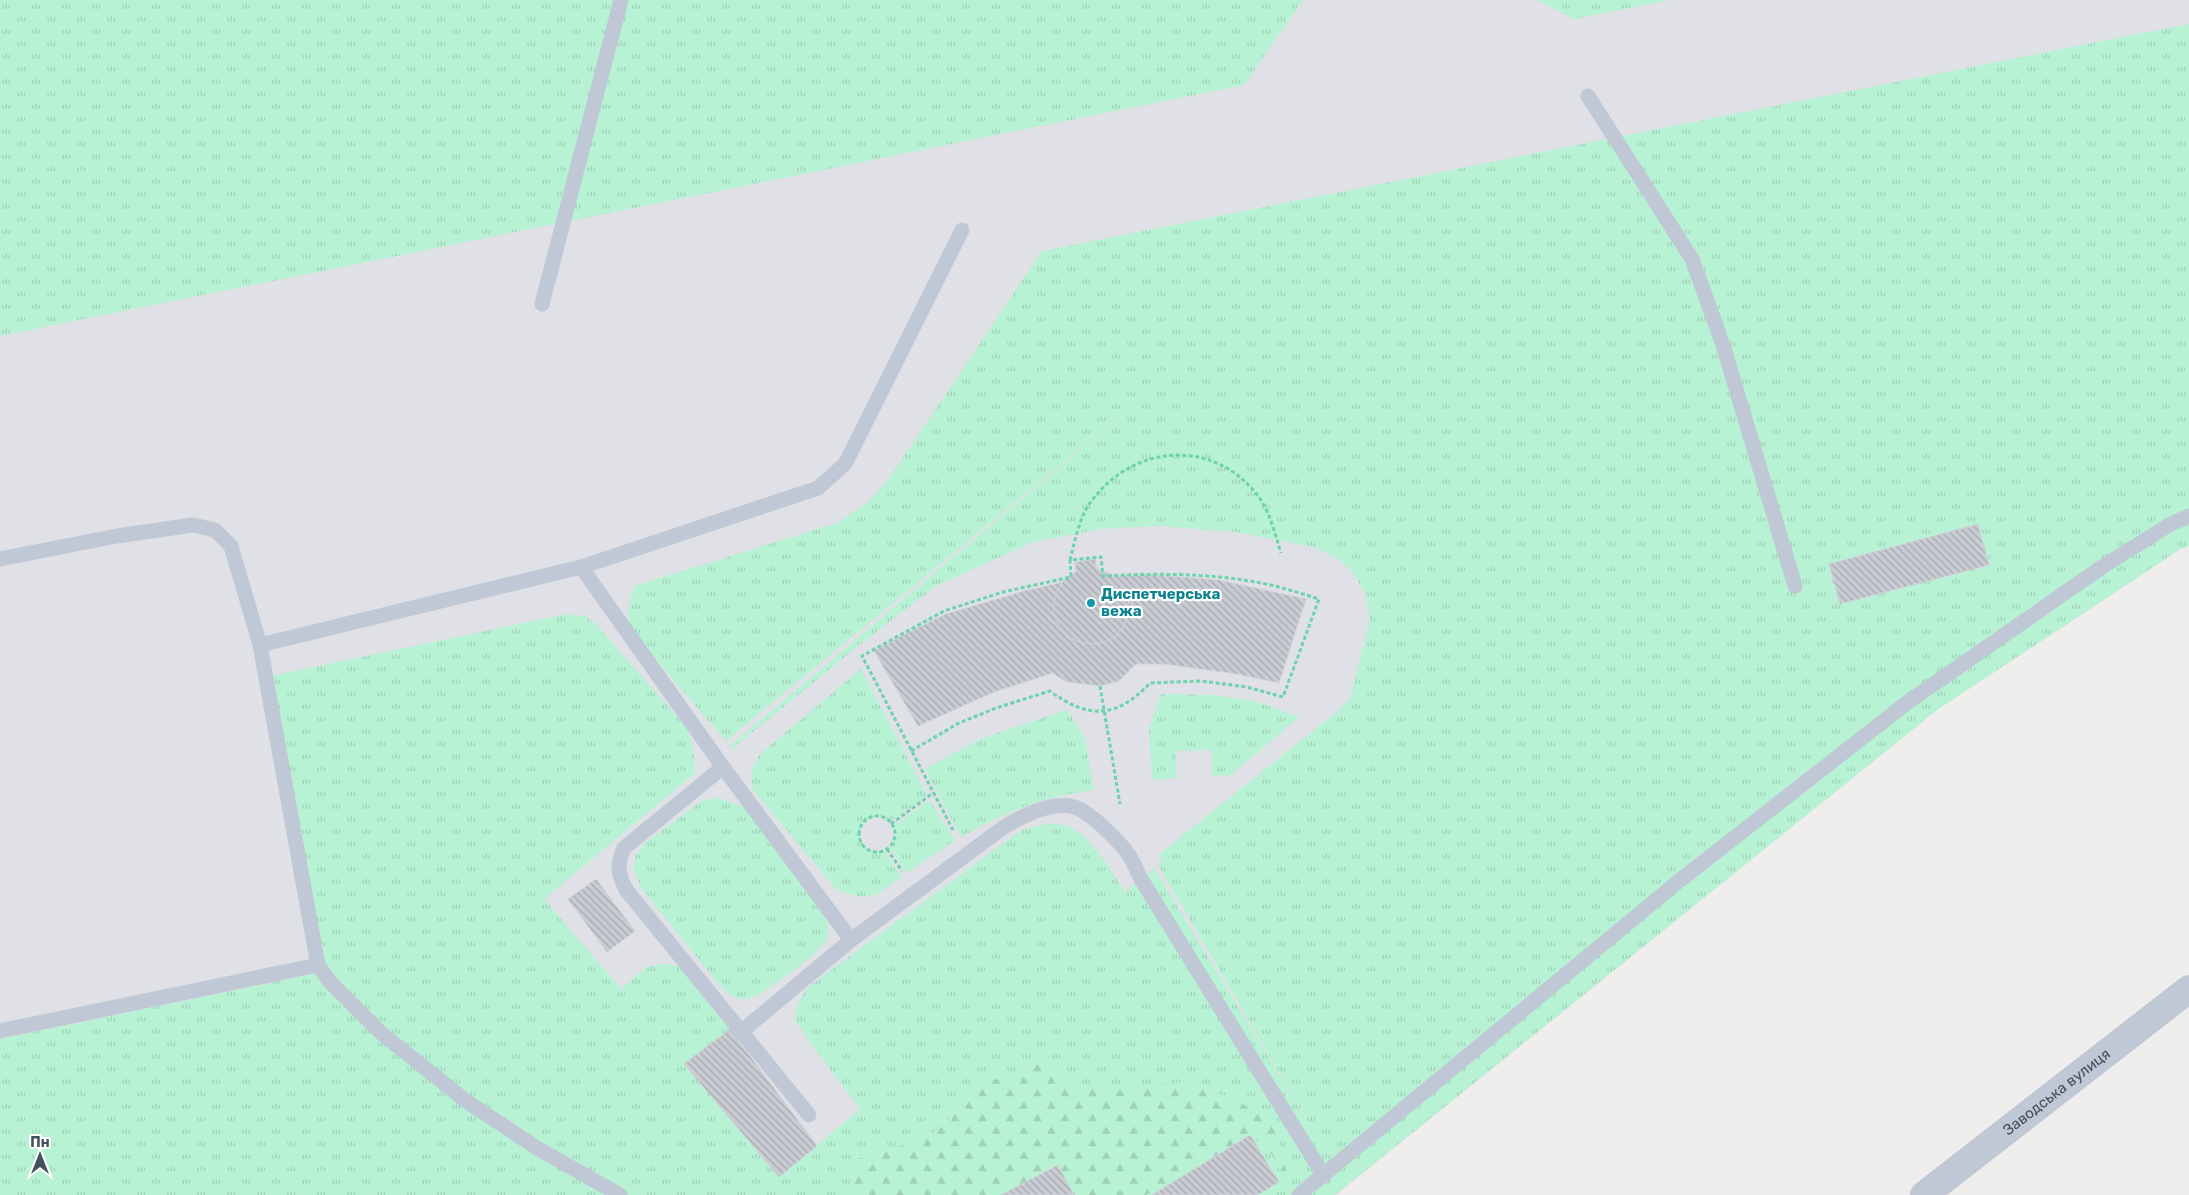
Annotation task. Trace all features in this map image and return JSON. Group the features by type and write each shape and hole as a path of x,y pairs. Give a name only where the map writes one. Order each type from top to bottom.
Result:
{"street":[{"name":"Заводська вулиця","path":"1924,1195 2189,989"}],"lane":[{"path":"542,304 621,0"},
{"path":"1588,96 1692,259 1723,345 1795,586"},
{"path":"260,645 581,566 818,488 845,464 962,230"},
{"path":"1299,1195 1679,881 1908,702 2102,567 2169,525 2189,516"},
{"path":"0,559 117,536 193,525 215,530 231,546 260,645 318,965 330,982 380,1032 466,1101 537,1148 620,1195"},
{"path":"581,566 723,767 851,940"},
{"path":"723,767 624,848 618,868 620,879 627,891 809,1116"},
{"path":"741,1032 851,940 1023,816 1045,808 1071,806 1093,818 1128,854 1141,879 1324,1176"},
{"path":"0,1031 318,965"}],"path":[{"path":"967,855 862,656 944,611 1003,592 1071,577 1070,560 1073,544 1089,504 1120,472 1136,462 1154,457 1179,455 1203,458 1227,467 1245,481 1259,498 1269,516 1281,553"},
{"path":"911,751 959,723 996,708 1050,691 1076,708 1103,712 1121,707 1138,695 1150,683 1201,681 1247,687 1283,697 1319,599 1271,585 1219,576 1149,573 1103,576 1101,557 1070,560"},
{"path":"1100,686 1128,854"},
{"path":"891,824 933,793"},
{"path":"877,816 882,817 891,824 895,834 891,845 887,849 875,852 864,847 859,836 859,830 866,820 877,816"}],"shaded area":[{"path":"0,0 2189,0 2189,546 2179,550 1937,710 1336,1195 0,1195"}],"green space":[{"path":"0,0 1303,0 1244,85 0,336"},
{"path":"1537,0 1670,0 1574,19"},
{"path":"2189,24 2189,546 2179,550 1937,710 1335,1195 0,1195 0,1039 323,972 271,676 567,614 585,616 595,623 688,729 694,752 695,773 544,899 629,998 622,988 648,967 671,964 680,967 730,1029 685,1063 781,1175 860,1109 808,1040 795,1019 798,1004 808,987 1020,831 1048,824 1068,826 1088,840 1097,850 1125,892 1154,868 1318,1139 1158,865 1162,861 1158,855 1339,710 1350,698 1370,618 1365,594 1355,575 1338,559 1314,547 1236,532 1160,526 1099,529 1033,542 936,586 859,645 732,749 730,746 1134,404 726,741 637,638 628,619 634,586 837,523 867,503 888,480 1042,251"},
{"path":"861,669 927,795 890,822 878,817 869,818 863,824 861,841 866,848 873,852 884,850 901,877 885,890 871,896 856,896 836,889 753,790 752,780 754,766 761,753"},
{"path":"1161,694 1213,695 1255,701 1299,717 1231,775 1212,776 1212,750 1176,751 1176,778 1152,780 1149,728"},
{"path":"1067,710 1085,738 1094,790 1025,806 961,837 925,769 982,738"},
{"path":"718,798 747,808 821,912 829,930 828,937 824,943 806,961 768,989 746,999 735,997 723,989 641,888 633,867 636,855 645,843 703,800"},
{"path":"929,800 955,840 907,873 890,847 895,834 893,827"},
{"path":"1040,1064 1076,1086 1183,1083 1233,1098 1275,1124 1288,1179 1261,1139 1146,1195 1076,1195 1058,1165 1001,1195 850,1195 854,1160 928,1137 991,1081"}],"building":[{"path":"1978,524 1989,565 1840,604 1829,564"},
{"name":"Диспетчерська вежа","path":"1095,559 1097,569 1112,575 1121,583 1127,594 1129,606 1128,617 1122,629 1114,637 1103,643 1091,644 1078,642 1067,635 1059,626 1054,614 1054,601 1058,589 1065,579 1076,572 1075,562"},
{"path":"1095,559 1097,569 1114,576 1154,575 1219,580 1306,599 1279,683 1237,674 1164,664 1136,664 1119,681 1100,686 1066,682 1053,673 994,692 918,726 874,651 946,614 1024,591 1063,582 1076,572 1075,562"},
{"path":"596,879 635,931 607,952 568,899"},
{"path":"730,1029 817,1146 779,1177 684,1064"},
{"path":"1250,1135 1279,1182 1258,1195 1152,1195"},
{"path":"1058,1165 1074,1195 1001,1195"}],"place":[{"name":"Диспетчерська вежа","path":"1091,603"}]}
